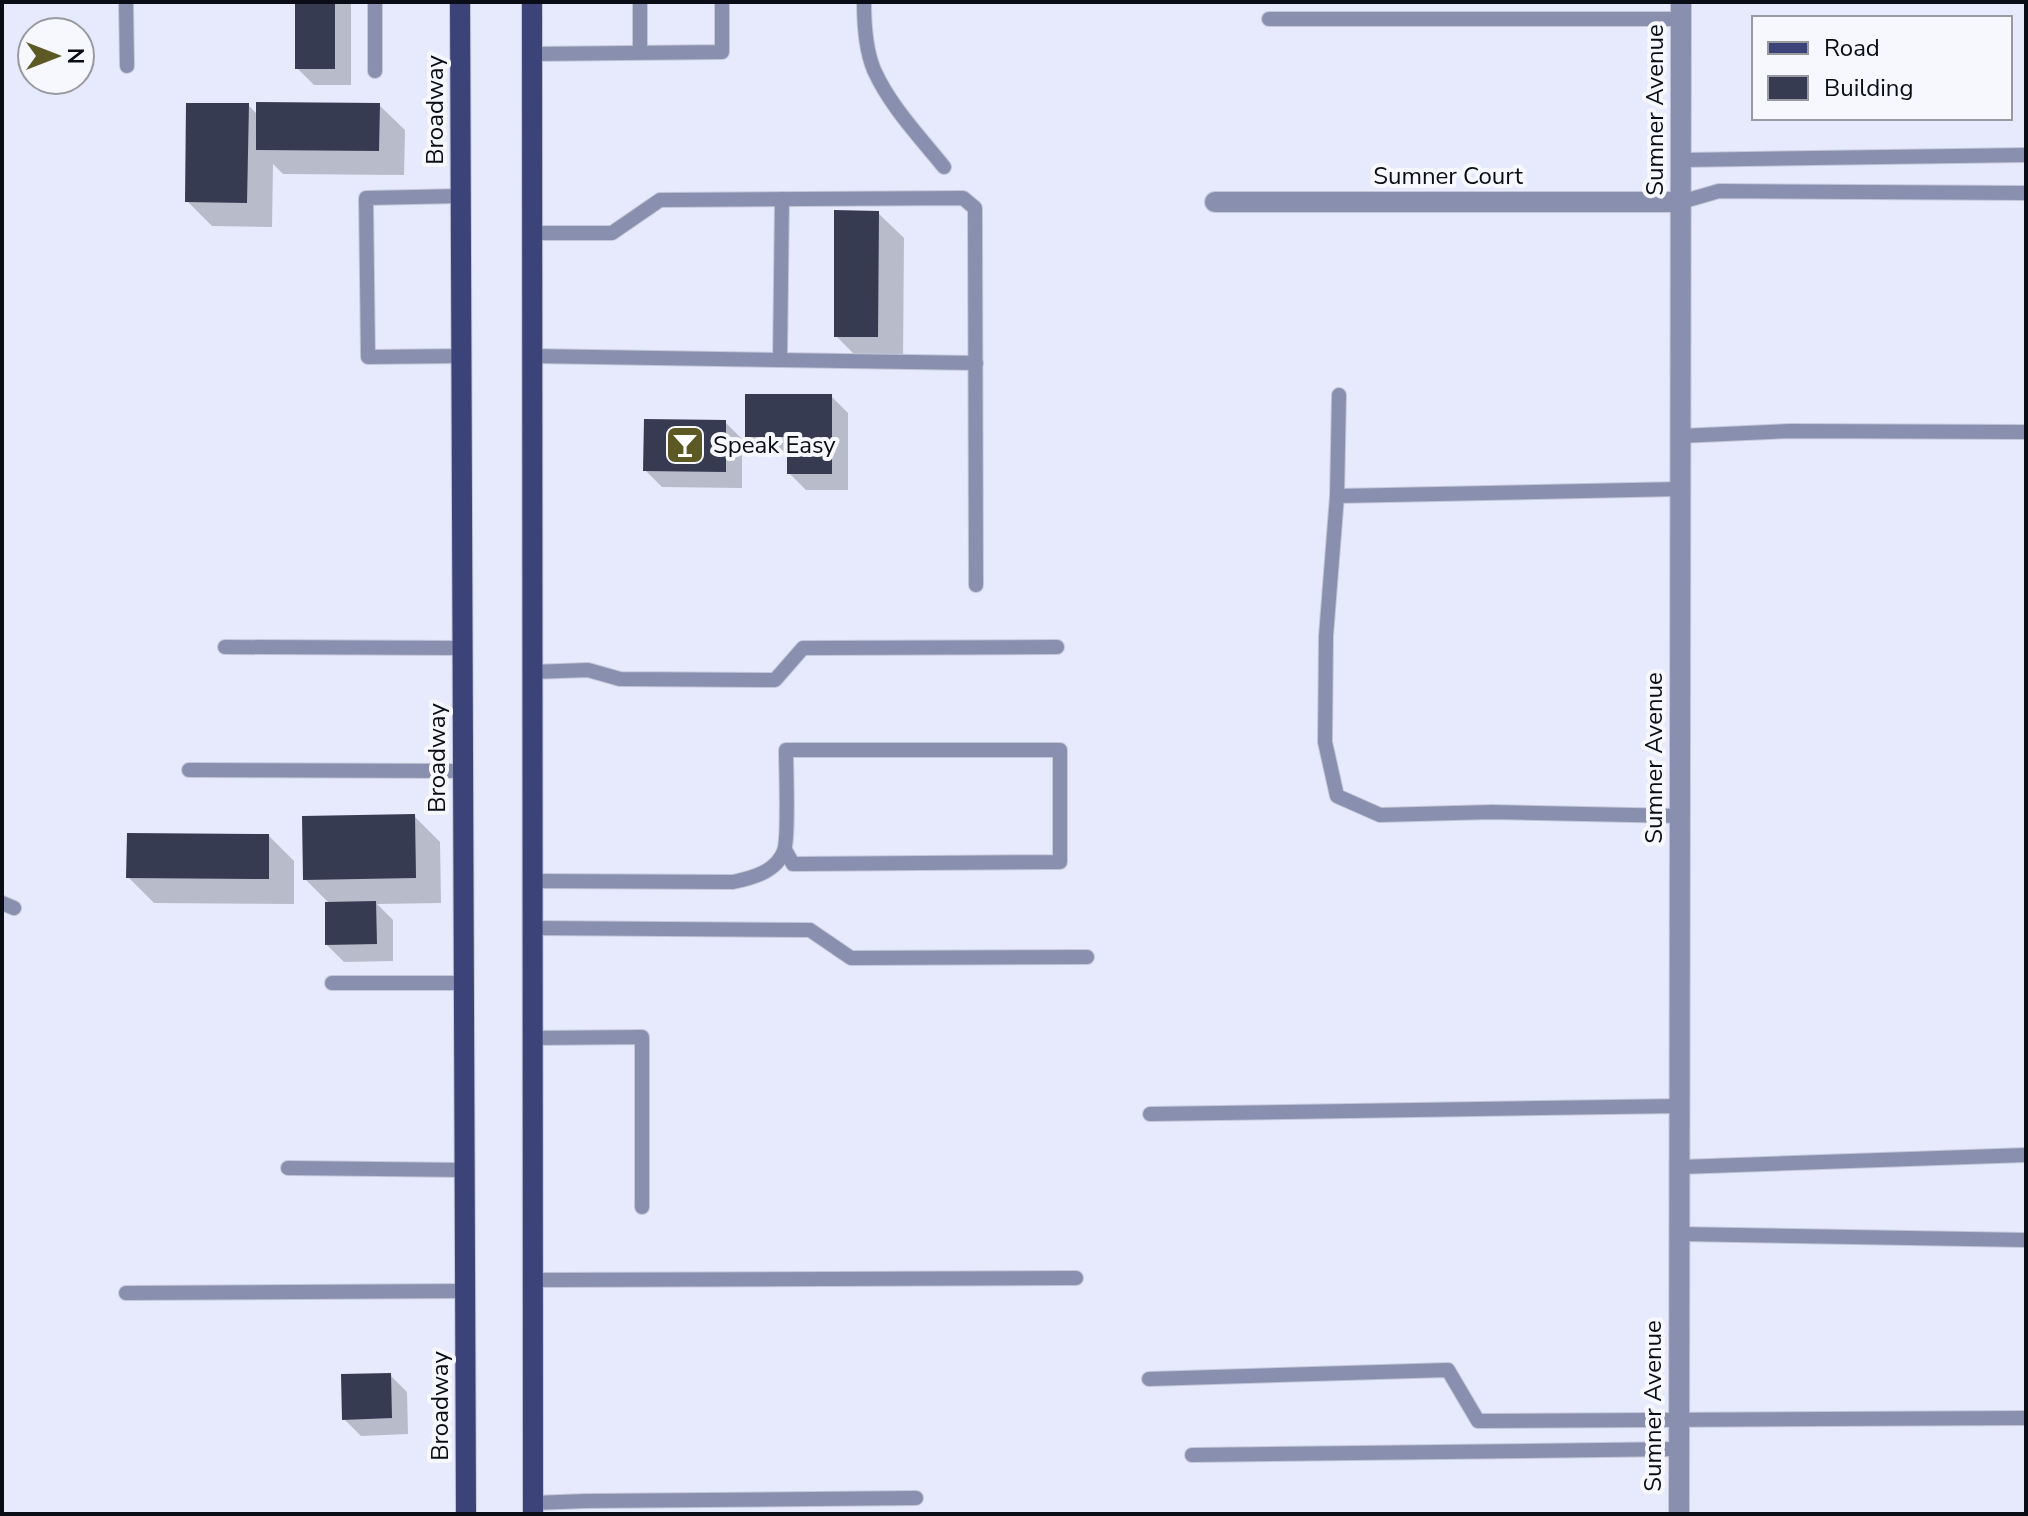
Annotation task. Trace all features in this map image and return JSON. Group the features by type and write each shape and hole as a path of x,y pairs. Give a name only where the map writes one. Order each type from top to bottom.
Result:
{"main road":[{"name":"Broadway","path":"460,2 466,1514"},
{"path":"532,2 533,1509"}],"street":[{"name":"Sumner Avenue","path":"1679,1514 1681,10"},
{"name":"Sumner Court","path":"1215,202 1681,202"}],"lane":[{"path":"126,2 127,66"},
{"path":"375,2 375,71"},
{"path":"640,2 640,52"},
{"path":"532,54 722,52 722,2"},
{"path":"864,2 864,20 874,69 900,112 944,167"},
{"path":"1269,19 1681,10"},
{"path":"1681,160 2026,155"},
{"path":"1681,202 1719,191 2026,193"},
{"path":"461,196 366,198 368,357 462,356"},
{"path":"532,233 612,233 660,200 963,198 975,208 976,585"},
{"path":"780,360 782,199"},
{"path":"532,356 976,363"},
{"path":"1339,395 1337,496 1326,636 1325,742 1337,796 1380,815 1492,812 1680,816"},
{"path":"1680,436 1790,431 2026,432"},
{"path":"1337,496 1680,489"},
{"path":"225,647 463,648"},
{"path":"532,672 588,670 620,679 775,680 803,648 1057,647"},
{"path":"532,881 733,882 755,877 774,865 785,850 786,750 1060,750 1060,862 793,864 785,850"},
{"path":"189,770 463,771"},
{"path":"532,928 810,930 851,958 1087,957"},
{"path":"332,983 464,983"},
{"path":"533,1038 642,1037 642,1207"},
{"path":"1150,1114 1680,1106"},
{"path":"1680,1167 2026,1155"},
{"path":"288,1168 465,1170"},
{"path":"1679,1234 2026,1240"},
{"path":"533,1280 1076,1278"},
{"path":"126,1293 465,1291"},
{"path":"1149,1379 1448,1370 1478,1421 2026,1418"},
{"path":"1192,1455 1679,1449"},
{"path":"533,1509 916,1498"}],"building":[{"path":"295,2 335,2 335,69 295,69"},
{"path":"256,102 380,103 379,151 256,150"},
{"path":"186,103 249,103 247,203 185,202"},
{"path":"834,210 879,211 878,337 834,337"},
{"path":"745,394 832,394 832,474 787,474 787,437 745,437"},
{"name":"Speak Easy","path":"644,419 726,420 726,472 643,471"},
{"path":"415,814 416,878 303,880 302,816"},
{"path":"127,833 269,834 269,879 126,878"},
{"path":"376,901 377,944 325,945 325,902"},
{"path":"391,1373 392,1418 342,1420 341,1374"}],"place":[{"name":"Speak Easy","path":"685,445"}]}
